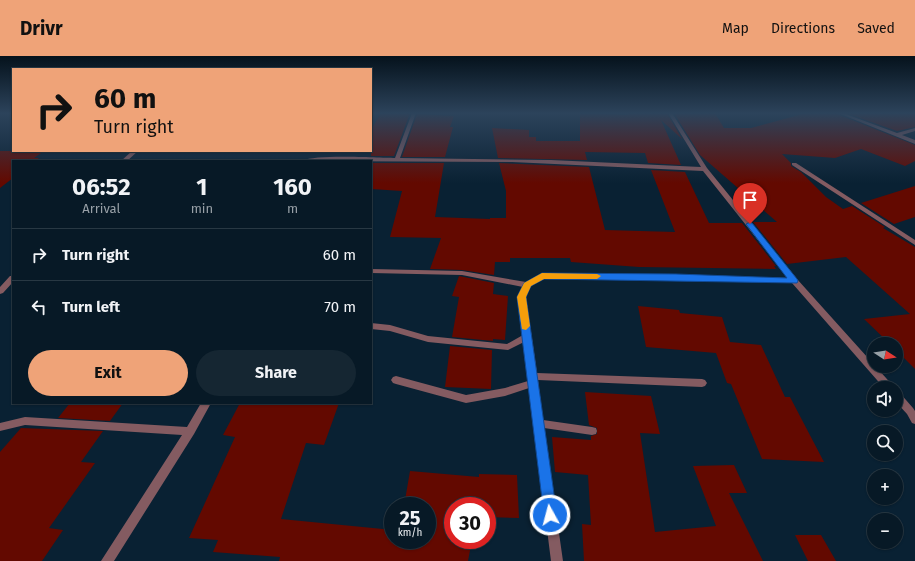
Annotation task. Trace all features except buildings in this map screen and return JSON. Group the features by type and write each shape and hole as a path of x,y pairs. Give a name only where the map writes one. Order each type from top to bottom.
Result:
{"street":[{"path":"396,160 405,137"},
{"path":"685,137 705,169 794,281 884,381"},
{"path":"901,137 915,142"},
{"path":"125,160 134,152"},
{"path":"314,160 592,162 705,169"},
{"path":"794,164 915,243"},
{"path":"372,271 442,274 462,273 527,284 542,276 676,277 794,281"},
{"path":"6,288 12,279"},
{"path":"527,284 522,297 557,561"},
{"path":"372,326 390,328 428,339 508,347 527,336"},
{"path":"396,380 466,399 505,392 533,380 702,383"},
{"path":"903,402 915,420"},
{"path":"107,561 190,431 205,404"},
{"path":"0,427 25,421 190,431"},
{"path":"538,423 592,431"}],"slow traffic":[{"path":"526,326 522,297 527,284 542,276 597,276"}],"route":[{"path":"550,515 522,297 527,284 542,276 676,277 794,281 750,224"}]}
